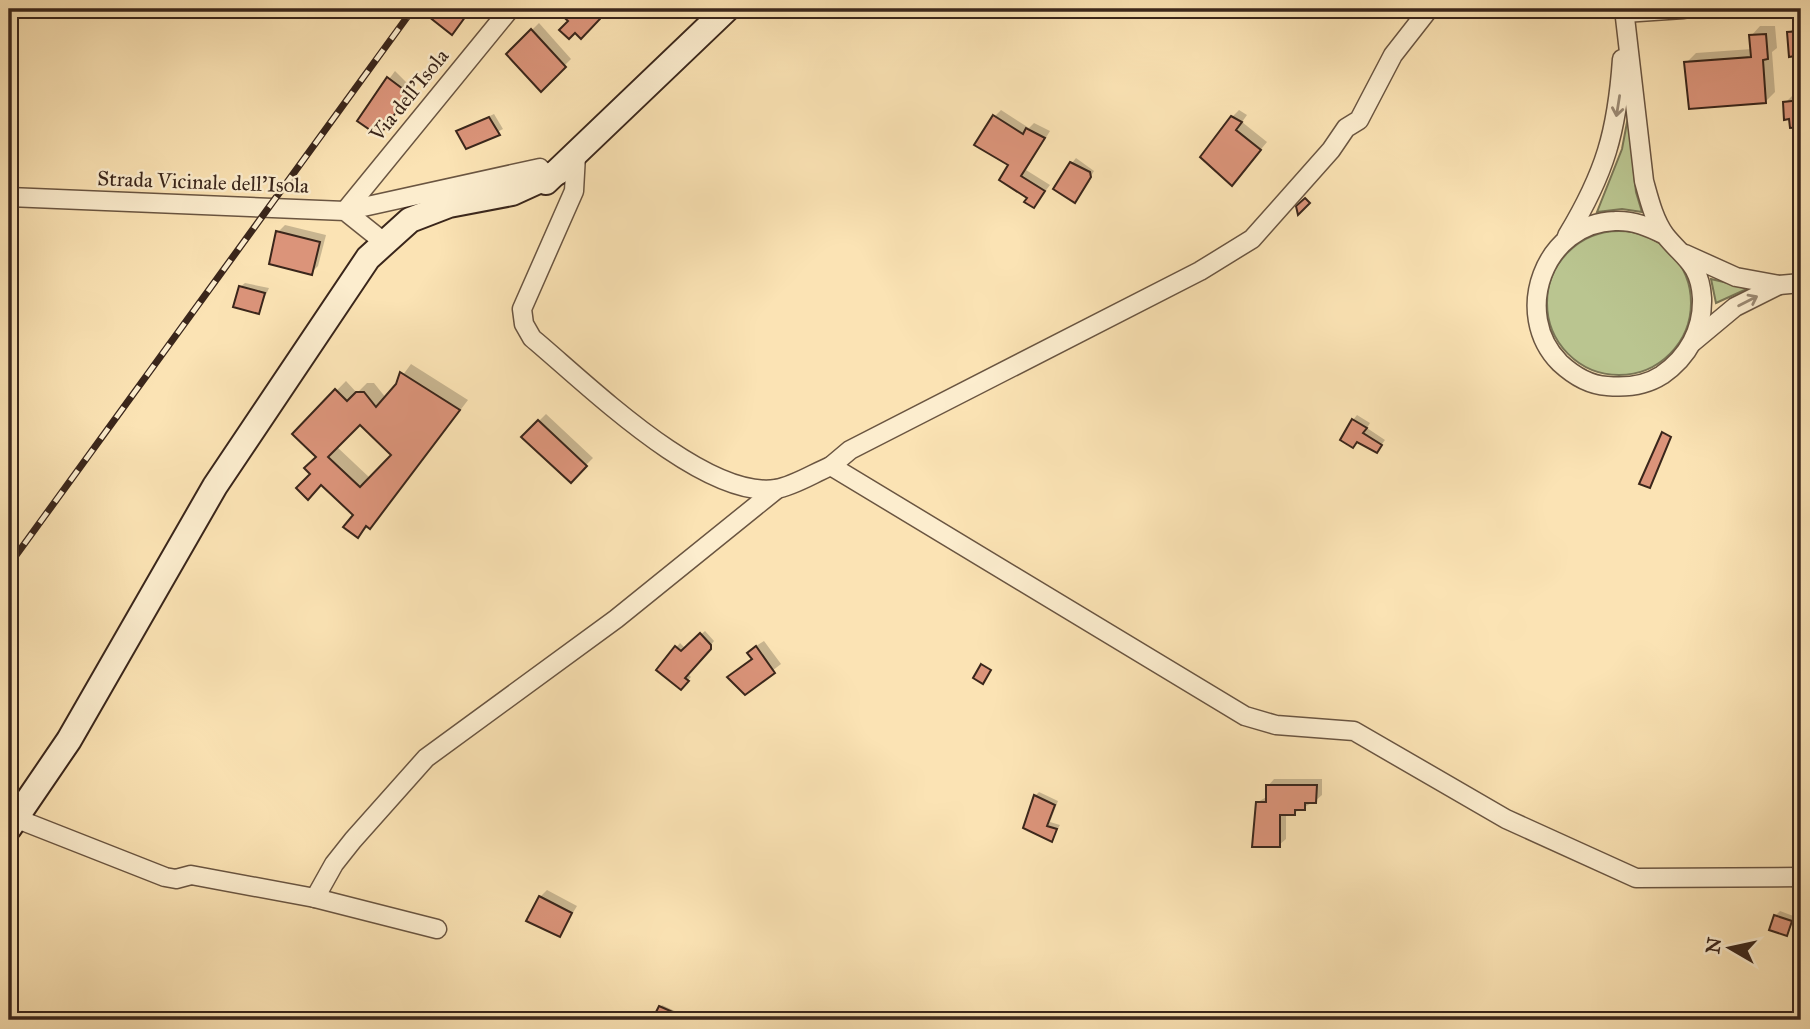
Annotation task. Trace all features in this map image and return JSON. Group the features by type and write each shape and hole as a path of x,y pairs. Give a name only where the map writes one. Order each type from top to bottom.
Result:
{"main road":[{"path":"12,823 69,740 215,486 368,258 410,220 449,205 512,193 558,165 727,9"}],"street":[{"name":"Via dell'Isola","path":"345,211 510,9"},
{"path":"315,898 334,864 353,840 426,758 616,619 777,489 831,466 850,450 1200,271 1252,240 1331,150 1346,128 1359,120 1393,55 1429,9"},
{"path":"1624,11 1683,9"},
{"path":"1624,11 1644,181 1652,208 1665,235"},
{"path":"1565,240 1588,226 1614,221 1641,224 1665,235 1685,254 1696,274 1702,296 1701,320 1693,342 1677,365 1653,381 1616,387 1597,386 1571,373 1551,354 1540,333 1535,309 1537,286 1546,264 1565,240 1592,194 1609,151 1619,101 1624,11"},
{"name":"Strada Vicinale dell'Isola","path":"9,197 345,211 558,165"},
{"path":"558,165 574,191 523,309 524,324 532,338 669,451 719,480 740,487 777,489"},
{"path":"345,211 385,243"},
{"path":"1685,254 1735,277 1779,285 1801,283"},
{"path":"1693,342 1735,307 1779,285"},
{"path":"831,466 1258,722 1354,731 1506,819 1636,878 1801,877"},
{"path":"12,823 165,877 177,879 191,875 315,898 438,929"}],"green space":[{"path":"1628,117 1636,192 1642,212 1622,209 1597,212 1622,149"},
{"path":"1619,231 1647,236 1670,252 1686,275 1691,303 1686,331 1670,354 1647,370 1619,375 1591,370 1568,354 1552,331 1547,303 1552,275 1568,252 1591,236"},
{"path":"1711,279 1749,288 1716,303"}],"building":[{"path":"419,9 471,9 452,35"},
{"path":"555,9 599,9 600,19 581,39 575,33 569,39 559,30 568,21"},
{"path":"531,29 566,67 541,92 506,54"},
{"path":"1801,31 1801,55 1789,57 1787,32"},
{"path":"1766,34 1768,59 1763,60 1766,103 1689,109 1684,62 1751,57 1749,35"},
{"path":"387,77 407,92 407,97 379,136 357,121"},
{"path":"1801,100 1801,127 1790,128 1789,119 1784,120 1783,102"},
{"path":"993,115 1023,134 1026,128 1045,138 1021,176 1045,191 1034,208 1024,202 1027,198 999,180 1008,165 974,145"},
{"path":"1231,116 1242,122 1236,130 1261,150 1232,186 1200,157"},
{"path":"489,117 500,135 466,149 456,131"},
{"path":"1070,162 1090,172 1091,177 1075,203 1053,189"},
{"path":"1305,198 1310,203 1298,215 1296,206"},
{"path":"276,231 320,242 312,275 269,264"},
{"path":"239,286 265,293 259,314 233,307"},
{"path":"400,372 460,410 370,529 366,526 358,538 343,527 353,515 321,485 308,500 296,488 310,474 304,468 316,457 292,434 335,389 347,401 356,392 364,392 376,407 396,384","holes":["360,425 391,455 360,487 328,457"]},
{"path":"1352,419 1367,428 1363,433 1382,445 1377,453 1357,442 1353,448 1340,440"},
{"path":"538,420 587,466 571,483 521,437"},
{"path":"1662,432 1671,437 1650,488 1639,484"},
{"path":"700,633 711,645 711,649 685,678 689,681 681,690 656,670 675,646 681,651"},
{"path":"756,646 775,673 745,695 727,677 752,659 747,653"},
{"path":"981,664 991,670 983,684 973,678"},
{"path":"1266,785 1317,785 1316,803 1305,803 1305,810 1295,810 1295,815 1280,815 1280,847 1252,847 1256,802 1266,802"},
{"path":"1034,795 1055,805 1047,826 1057,829 1052,842 1023,828"},
{"path":"539,896 572,913 560,937 526,921"},
{"path":"1774,915 1792,921 1787,936 1769,930"},
{"path":"659,1006 691,1020 664,1020 654,1016"}],"railway":[{"path":"9,565 413,9"}]}
